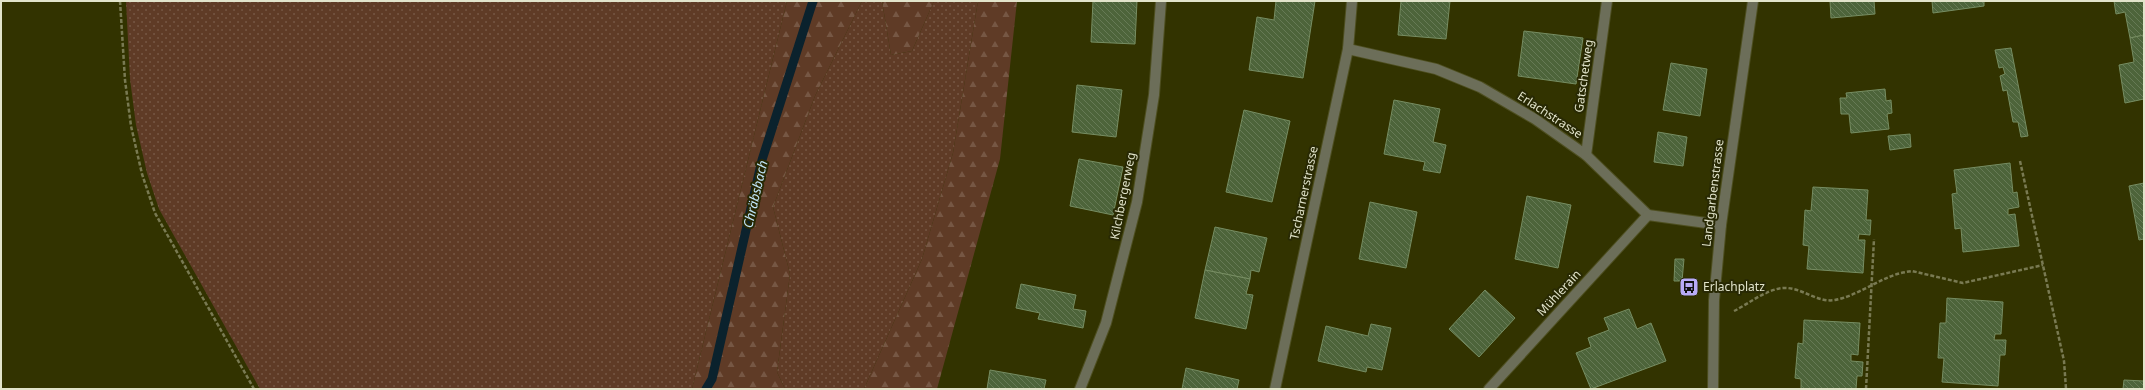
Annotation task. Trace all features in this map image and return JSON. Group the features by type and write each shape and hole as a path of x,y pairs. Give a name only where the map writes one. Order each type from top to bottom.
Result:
{"street":[{"name":"Kilchbergerweg","path":"1080,389 1106,323 1137,202 1154,95 1161,1"},
{"name":"Tscharnerstrasse","path":"1275,389 1348,48 1352,1"},
{"name":"Gatschetweg","path":"1586,155 1607,1"},
{"name":"Landgarbenstrasse","path":"1713,389 1714,322 1721,225 1753,1"},
{"name":"Erlachstrasse","path":"1348,48 1436,69 1480,87 1535,119 1586,155 1648,215"},
{"path":"1648,215 1721,225"},
{"name":"Mühlerain","path":"1489,389 1648,215"}],"path":[{"path":"120,1 125,80 131,126 144,181 155,213 254,389"},
{"path":"2020,160 2064,362 2066,389"},
{"path":"1866,389 1874,239"},
{"path":"1714,322 1770,291 1780,289 1795,290 1819,299 1835,300 1906,272 1912,271 1963,283 2044,265"}],"green space":[{"path":"126,1 787,1 692,389 260,389 159,209 147,173 136,125 130,79"},
{"path":"787,1 862,1 815,96 773,207 790,274 777,372 785,389 692,389"},
{"path":"862,1 882,1 891,55 912,51 934,1 978,1 953,153 922,259 864,389 785,389 777,372 790,274 773,207 815,96"},
{"path":"882,1 934,1 912,51 891,55"},
{"path":"978,1 1017,1 1000,159 937,389 864,389 922,259 953,153"}],"building":[{"path":"1093,1 1137,1 1135,44 1091,42"},
{"path":"1276,1 1315,1 1303,78 1249,70 1257,17 1274,20"},
{"path":"1401,1 1450,1 1446,39 1398,35"},
{"path":"1830,1 1874,1 1875,14 1831,18"},
{"path":"1932,1 1984,1 1984,6 1933,13"},
{"path":"2114,1 2144,1 2144,35 2130,38 2125,12 2116,14"},
{"path":"1524,31 1583,38 1576,84 1518,76"},
{"path":"2144,35 2144,99 2125,103 2119,65 2134,62 2130,38"},
{"path":"2011,48 2028,136 2021,137 2018,122 2013,122 2007,90 2003,91 2000,76 2005,74 2003,67 1999,68 1995,50"},
{"path":"1671,63 1707,69 1700,116 1663,110"},
{"path":"1077,85 1122,90 1116,137 1072,132"},
{"path":"1885,89 1886,101 1891,100 1892,113 1887,114 1889,129 1851,133 1849,114 1841,114 1840,98 1847,98 1846,93"},
{"path":"1394,100 1440,109 1433,142 1446,145 1440,173 1423,170 1425,162 1384,154"},
{"path":"1244,110 1290,121 1272,202 1226,192"},
{"path":"1658,132 1687,137 1683,166 1654,162"},
{"path":"1910,134 1911,147 1890,150 1888,136"},
{"path":"1079,159 1123,167 1113,215 1070,206"},
{"path":"2010,163 2013,193 2017,192 2019,207 2008,209 2008,215 2015,214 2019,246 1963,252 1961,228 1955,229 1952,194 1957,193 1954,170"},
{"path":"2144,183 2144,239 2139,240 2129,186"},
{"path":"1813,187 1868,190 1866,220 1871,220 1870,235 1859,234 1858,240 1865,240 1863,273 1807,269 1809,246 1803,245 1805,210 1811,211"},
{"path":"1527,196 1571,205 1558,268 1515,259"},
{"path":"1370,202 1417,212 1406,268 1359,259"},
{"path":"1215,227 1267,238 1259,272 1251,270 1250,279 1205,270"},
{"path":"1675,259 1684,259 1682,281 1674,281"},
{"path":"1205,270 1250,279 1246,294 1253,295 1246,329 1195,318"},
{"path":"1021,284 1076,295 1073,309 1086,311 1083,328 1038,319 1040,313 1016,308"},
{"path":"1485,290 1515,318 1479,357 1449,329"},
{"path":"1947,298 2003,302 2001,334 1995,334 1994,340 2006,340 2005,355 2000,355 1998,386 1942,382 1944,358 1938,358 1940,323 1946,323"},
{"path":"1629,309 1637,329 1651,323 1666,361 1591,389 1576,353 1591,347 1588,338 1609,330 1604,318"},
{"path":"1804,320 1860,323 1858,355 1851,354 1851,361 1863,362 1862,376 1857,376 1856,389 1801,389 1801,379 1795,378 1798,343 1803,344"},
{"path":"1371,324 1391,328 1382,370 1367,367 1366,372 1318,361 1326,326 1368,336"},
{"path":"1186,368 1239,380 1237,389 1182,389"},
{"path":"990,370 1046,380 1044,389 987,389"},
{"path":"2124,380 2144,381 2144,389 2123,389"}],"waterway":[{"name":"Chräbsbach","path":"706,389 712,379 762,160 813,1"}],"place":[{"name":"Erlachplatz","path":"1689,287"}]}
